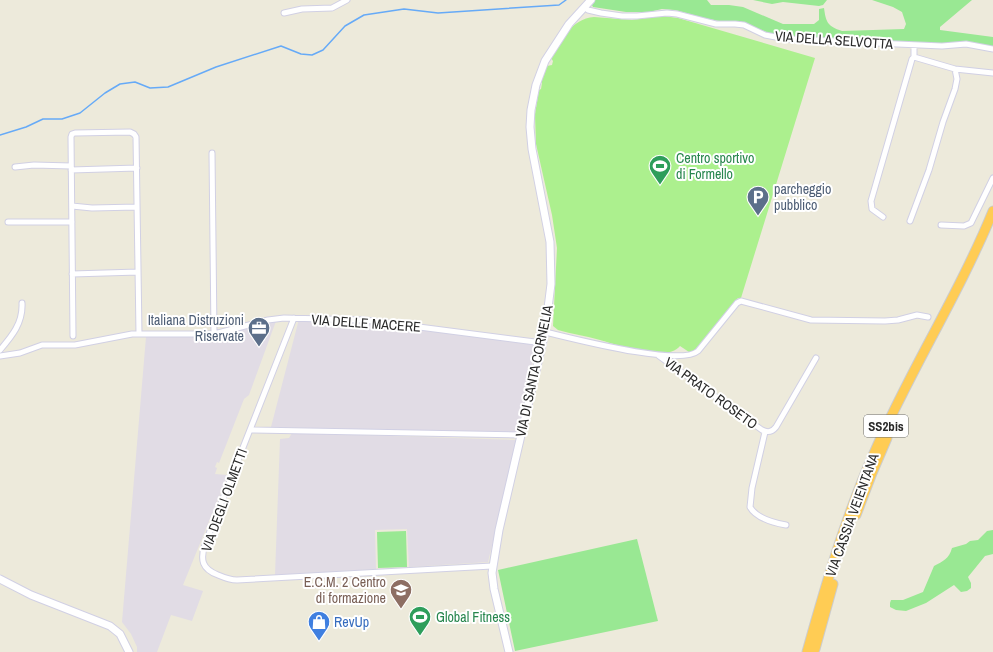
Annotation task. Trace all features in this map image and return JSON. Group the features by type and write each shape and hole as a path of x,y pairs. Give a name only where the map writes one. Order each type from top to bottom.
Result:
{"highway":[{"name":"VIA CASSIA VEIENTANA","path":"807,652 845,530 872,456 975,253 993,211"},
{"name":"VIA CASSIA VEIENTANA","path":"814,652 848,538 879,455 984,249 993,226"}],"street":[{"path":"284,13 302,9 332,8 347,0"},
{"name":"VIA DI SANTA CORNELIA","path":"510,652 494,589 492,566 500,525 543,343 550,296 550,251 532,149 530,127 531,110 536,85 545,61 566,28 591,0"},
{"name":"VIA DELLA SELVOTTA","path":"584,7 588,10 602,14 622,16 667,13 677,14 716,24 744,25 765,35 786,39 942,46 966,44 993,49"},
{"path":"883,217 872,209 871,201 912,59 914,57 914,45"},
{"path":"914,57 955,69 993,73"},
{"path":"910,221 929,170 943,122 955,89 955,69"},
{"path":"73,336 72,133 130,132 134,134 136,138 139,334"},
{"path":"212,153 214,334"},
{"path":"15,167 34,165 71,168 137,168"},
{"path":"941,225 964,226 971,223 993,178"},
{"path":"72,206 90,208 137,207"},
{"path":"8,222 72,222"},
{"path":"72,274 138,272"},
{"name":"VIA PRATO ROSETO","path":"545,332 659,356 692,355 697,352 740,301 811,320 885,321 898,320 917,315 928,317"},
{"path":"0,350 18,326 22,312 22,303"},
{"name":"VIA DELLE MACERE","path":"0,356 20,353 44,345 75,345 129,334 214,334 268,320 294,318 365,320 543,343"},
{"name":"VIA DEGLI OLMETTI","path":"294,318 203,551 203,562 206,568 212,573 228,579 239,580 492,566"},
{"name":"VIA PRATO ROSETO","path":"659,356 765,432 772,431 776,427 816,358"},
{"name":"VIA DEGLI OLMETTI","path":"250,430 521,435"},
{"path":"765,432 752,488 750,506 755,513 776,523 786,525"},
{"path":"0,579 31,595 110,626 120,634 129,652"}],"shaded area":[{"path":"299,319 358,321 536,345 518,432 271,427"},
{"path":"276,321 249,395 244,399 219,463 217,462 215,467 217,468 215,474 228,475 183,585 203,591 192,621 171,615 157,652 137,652 137,647 131,634 122,622 146,337 150,335 212,336"},
{"path":"292,433 517,440 488,562 409,567 407,529 375,530 376,569 275,575 280,439 289,438"}],"green space":[{"path":"595,0 707,0 711,5 743,7 783,24 814,24 819,20 819,9 824,8 828,23 842,31 904,29 906,24 902,12 893,7 872,0 972,0 940,27 940,30 993,37 993,47 953,43 932,44 778,37 740,21 719,21 675,10 662,9 649,12 626,12 593,7 591,3"},
{"path":"753,0 827,0 823,5 819,6 783,2 772,4"},
{"name":"Centro sportivo di Formello","path":"662,16 678,18 815,58 741,298 738,298 692,354 680,346 674,351 665,353 654,353 630,349 558,330 553,326 557,248 552,215 536,144 535,114 539,90 541,89 541,82 547,66 552,65 553,61 550,57 568,31 579,22 594,17 632,20"},
{"path":"993,530 993,554 985,556 968,577 971,583 971,588 967,591 961,592 954,585 926,603 906,611 896,610 890,607 891,600 903,600 923,592 934,566 947,557 952,548 966,544 970,541 978,540 987,531"},
{"path":"406,531 407,567 378,568 377,532"},
{"path":"637,539 658,621 515,651 498,570"}],"waterway":[{"path":"0,135 26,127 43,119 62,119 80,113 105,93 120,84 135,82 150,88 168,87 216,67 281,46 301,54 312,55 323,50 345,26 364,15 404,9 438,13 559,5 566,0"}],"place":[{"name":"Centro sportivo di Formello","path":"660,186"},
{"name":"parcheggio pubblico","path":"758,216"},
{"name":"Italiana Distruzioni Riservate","path":"259,348"},
{"name":"E.C.M. 2 Centro di formazione","path":"401,610"},
{"name":"Global Fitness","path":"420,636"},
{"name":"RevUp","path":"319,642"}]}
